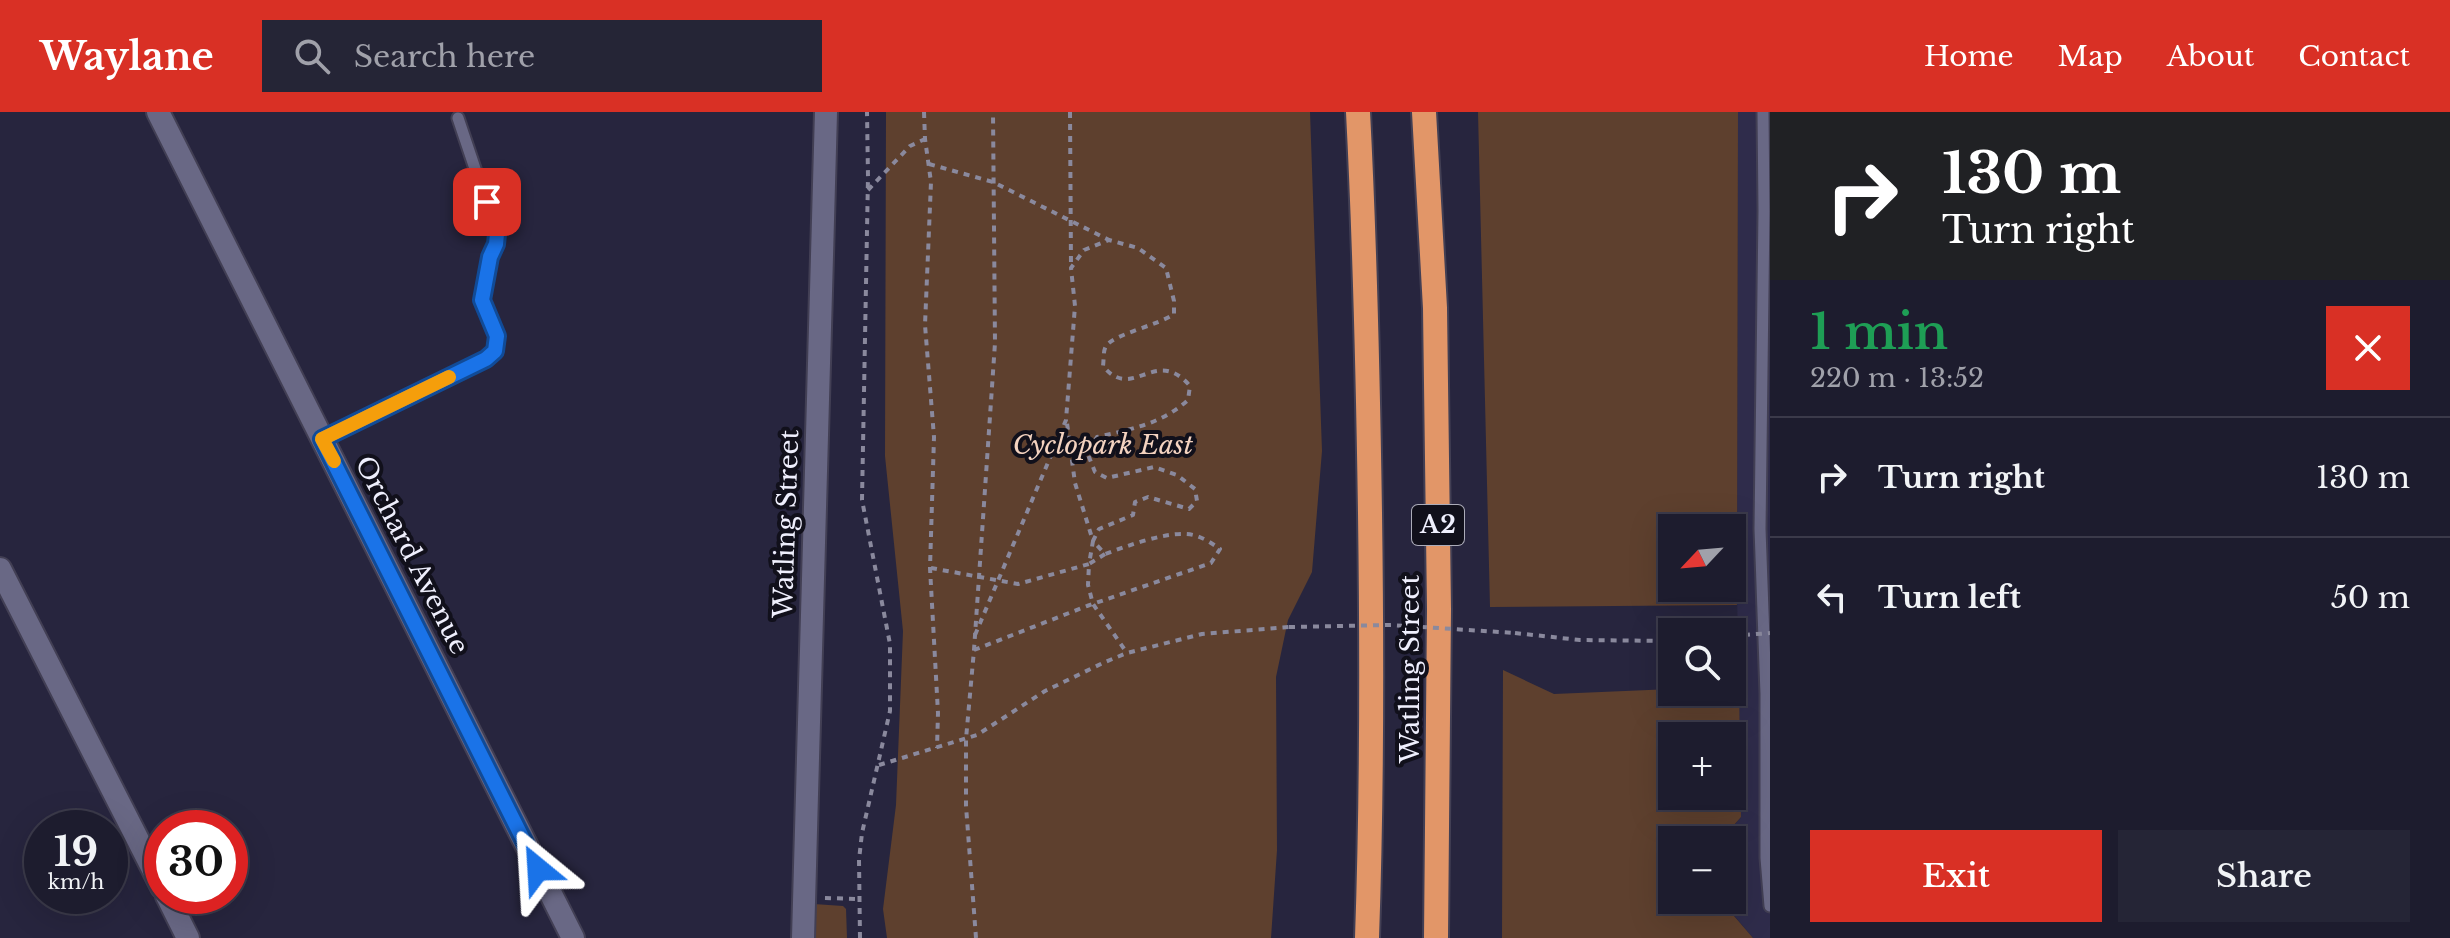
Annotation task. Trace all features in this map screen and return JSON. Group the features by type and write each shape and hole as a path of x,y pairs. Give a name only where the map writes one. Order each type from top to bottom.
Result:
{"highway":[{"name":"Watling Street","path":"1358,112 1371,581 1367,935"},
{"name":"Watling Street","path":"1424,112 1435,308 1439,609 1436,938"}],"street":[{"name":"Orchard Avenue","path":"158,112 573,938"},
{"name":"Watling Street","path":"803,938 826,112"},
{"path":"0,569 144,852"},
{"path":"176,914 188,938"}],"lane":[{"path":"1763,112 1760,529 1766,694 1766,858 1770,906"},
{"path":"322,439 486,359 497,347 496,330 482,300 497,234 458,118"}],"path":[{"path":"860,938 858,899 862,833 890,711 890,644 862,500 867,112"},
{"path":"924,112 931,182 925,325 934,437 930,568 937,748"},
{"path":"976,938 966,806 966,739 995,343 993,112"},
{"path":"1070,112 1071,268 1075,306 1066,420 1075,483 1093,541 1105,554"},
{"path":"867,190 910,146 925,139"},
{"path":"929,164 993,182 1109,240 1138,248 1166,268 1174,314 1163,322 1111,341 1105,348 1103,366 1111,376 1128,380 1155,371 1170,370 1190,386 1188,400 1171,415 1136,429 1097,437 1087,452 1095,472 1107,478 1154,467 1177,475 1195,489 1197,501 1189,509 1148,497 1135,502 1133,515 1099,529 1093,541 1088,585 1093,604 1127,653"},
{"path":"1071,268 1084,250 1109,240"},
{"path":"975,635 1066,420"},
{"path":"930,568 1018,584 1089,564 1105,554 1138,542 1186,534 1209,541 1220,549 1211,563 974,650"},
{"path":"879,765 977,735 1045,691 1127,653 1202,634 1289,627 1391,625 1580,640 1658,641"},
{"path":"1746,635 1770,633"},
{"path":"806,897 858,899"}],"shaded area":[{"path":"1738,112 1770,112 1770,938 1753,938 1733,914 1746,914 1746,826 1734,826 1741,817 1741,810 1746,810 1746,722 1739,722 1739,706 1746,706 1746,618 1737,618 1737,602 1746,602 1746,514 1737,514"}],"green space":[{"name":"Cyclopark East","path":"886,112 1310,112 1322,451 1312,572 1288,620 1276,677 1277,850 1271,938 887,938 883,909 896,805 903,631 885,456"},
{"path":"1478,112 1738,112 1737,514 1658,514 1658,602 1737,602 1737,605 1490,607"},
{"path":"1503,670 1554,694 1658,690 1658,706 1739,706 1740,722 1658,722 1658,810 1741,810 1741,817 1733,826 1658,826 1658,914 1732,914 1753,938 1502,938"},
{"path":"814,904 843,906 846,909 847,938 814,938"}],"slow traffic":[{"path":"334,461 322,439 449,377"}],"route":[{"path":"487,202 497,234 482,300 496,330 498,342 495,351 486,359 322,439 538,869"}]}
